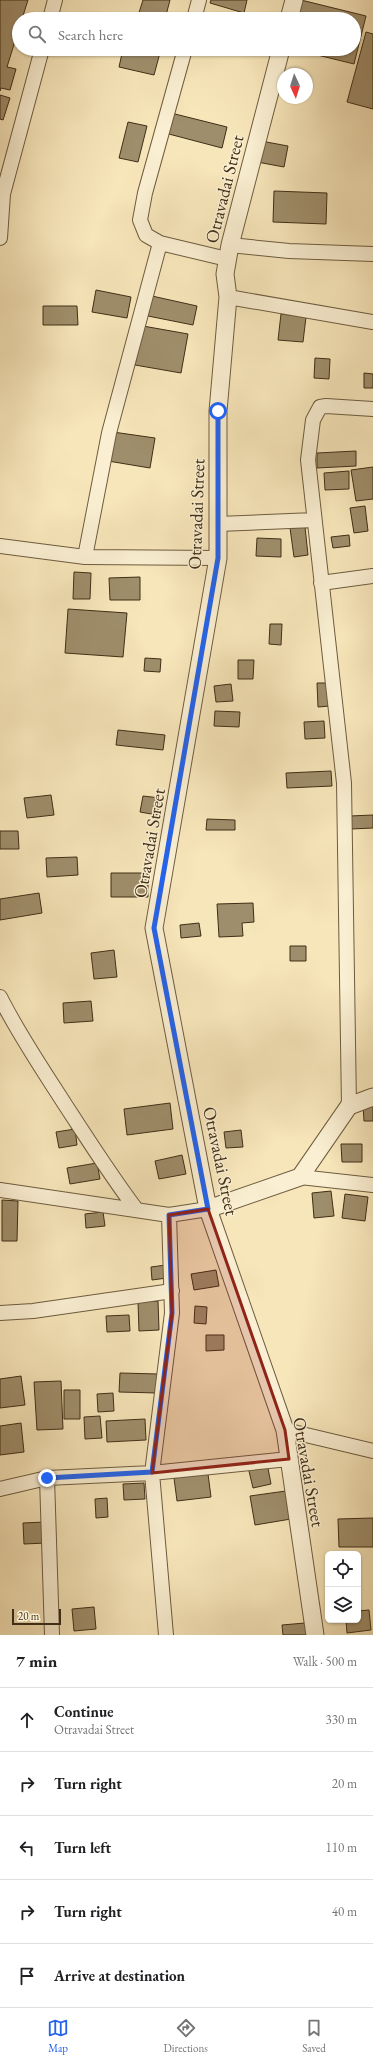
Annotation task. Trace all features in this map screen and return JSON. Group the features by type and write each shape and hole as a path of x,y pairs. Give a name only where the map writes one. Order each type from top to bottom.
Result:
{"street":[{"path":"52,12 55,0"},
{"path":"196,12 199,0"},
{"path":"291,12 294,0"},
{"path":"0,238 2,194 40,56"},
{"path":"183,56 144,193 140,220 146,235 160,243 229,252 289,251 373,254"},
{"name":"Otravadai Street","path":"279,56 229,252 225,274 228,297 218,411 218,558 154,928 208,1209 285,1430 315,1635"},
{"path":"84,557 109,433 160,243"},
{"path":"228,297 373,322"},
{"path":"349,1106 344,783 308,460 313,420 320,407 326,406 373,409"},
{"path":"218,524 314,520"},
{"path":"0,546 84,557 218,558"},
{"path":"321,582 373,576"},
{"path":"0,997 13,1022 112,1178 136,1209"},
{"path":"300,1177 349,1106 373,1097"},
{"path":"0,1190 169,1215 208,1209 300,1177 373,1185"},
{"path":"166,1635 152,1472 172,1313 169,1215"},
{"path":"0,1313 33,1311 172,1291"},
{"path":"285,1430 373,1451"},
{"path":"0,1489 47,1478 152,1472 289,1459"},
{"path":"47,1478 52,1635"}],"highlighted area":[{"path":"208,1209 285,1430 289,1459 152,1473 172,1313 169,1215"}],"building":[{"path":"0,0 28,0 24,12 12,12 12,51 7,67 16,69 10,90 1,88 0,91"},
{"path":"143,0 170,0 167,12 139,12"},
{"path":"211,0 247,0 244,12 210,3"},
{"path":"301,0 350,12 295,12"},
{"path":"361,15 366,16 361,36"},
{"path":"366,32 373,34 373,109 347,102 359,56 361,56"},
{"path":"121,56 159,56 154,75 119,67"},
{"path":"321,56 356,56 354,64"},
{"path":"0,95 10,98 3,120 0,119"},
{"path":"171,113 227,127 222,148 165,133"},
{"path":"128,122 147,126 138,162 119,158"},
{"path":"261,141 288,146 284,167 257,162"},
{"path":"274,191 327,193 326,224 273,222"},
{"path":"96,290 131,297 127,318 92,312"},
{"path":"152,296 197,306 193,325 148,316"},
{"path":"43,306 77,306 78,325 43,325"},
{"path":"281,314 306,317 303,342 278,340"},
{"path":"143,326 188,334 181,373 135,365"},
{"path":"315,358 330,359 329,379 314,378"},
{"path":"364,373 373,374 373,388 364,388"},
{"path":"113,432 155,438 150,468 108,461"},
{"path":"356,451 356,466 317,468 317,453"},
{"path":"373,467 373,499 356,501 351,470"},
{"path":"349,471 349,489 325,490 324,473"},
{"path":"365,506 368,531 354,533 350,508"},
{"path":"305,527 308,555 294,557 290,528"},
{"path":"349,535 350,546 333,548 331,537"},
{"path":"257,538 281,539 281,557 256,556"},
{"path":"74,572 91,573 90,599 73,599"},
{"path":"140,577 140,600 110,600 109,578"},
{"path":"68,609 127,613 123,657 65,653"},
{"path":"270,624 282,624 281,645 269,644"},
{"path":"145,658 161,659 160,672 144,671"},
{"path":"238,660 254,660 253,679 238,679"},
{"path":"317,683 329,683 330,706 318,707"},
{"path":"231,684 233,701 216,702 214,686"},
{"path":"215,711 240,712 239,727 214,726"},
{"path":"324,721 325,738 305,739 304,722"},
{"path":"118,730 165,735 163,750 116,745"},
{"path":"331,771 332,786 287,788 286,773"},
{"path":"51,795 54,815 27,818 24,798"},
{"path":"143,796 160,798 157,815 140,812"},
{"path":"373,815 373,828 351,829 350,816"},
{"path":"207,819 235,820 235,830 206,830"},
{"path":"0,831 18,831 19,849 0,849"},
{"path":"77,857 78,875 47,877 46,858"},
{"path":"111,873 148,873 148,897 111,897"},
{"path":"39,893 42,913 0,920 0,899"},
{"path":"253,903 254,922 242,923 243,936 219,937 217,904"},
{"path":"199,923 201,936 181,938 180,925"},
{"path":"290,946 306,946 306,961 290,961"},
{"path":"114,950 117,977 94,979 91,953"},
{"path":"91,1001 93,1021 64,1023 63,1003"},
{"path":"170,1103 173,1129 127,1135 124,1109"},
{"path":"363,1104 373,1104 373,1121 364,1121"},
{"path":"75,1129 77,1145 59,1148 56,1132"},
{"path":"241,1130 243,1147 226,1148 224,1132"},
{"path":"341,1144 362,1144 362,1162 342,1162"},
{"path":"182,1155 186,1174 159,1179 155,1161"},
{"path":"97,1163 100,1179 70,1184 67,1168"},
{"path":"331,1191 334,1216 314,1218 312,1193"},
{"path":"345,1194 368,1197 365,1221 342,1218"},
{"path":"2,1200 18,1201 17,1241 2,1241"},
{"path":"103,1212 105,1226 86,1228 85,1214"},
{"path":"166,1265 167,1278 152,1280 151,1267"},
{"path":"216,1270 219,1286 194,1290 191,1274"},
{"path":"158,1301 159,1330 139,1331 138,1302"},
{"path":"195,1306 207,1307 206,1324 194,1323"},
{"path":"129,1315 130,1331 107,1332 106,1316"},
{"path":"206,1335 224,1335 224,1350 206,1351"},
{"path":"120,1373 158,1374 157,1393 119,1392"},
{"path":"21,1376 25,1405 0,1408 0,1379"},
{"path":"61,1381 63,1429 37,1430 34,1382"},
{"path":"64,1390 80,1390 80,1419 64,1419"},
{"path":"113,1393 114,1411 98,1412 97,1394"},
{"path":"100,1416 102,1438 85,1439 84,1417"},
{"path":"145,1419 146,1440 107,1442 106,1421"},
{"path":"21,1423 24,1452 0,1455 0,1426"},
{"path":"267,1463 271,1484 253,1488 248,1467"},
{"path":"208,1474 211,1497 177,1501 174,1478"},
{"path":"144,1483 145,1499 124,1500 123,1484"},
{"path":"293,1490 297,1518 255,1525 250,1496"},
{"path":"107,1498 108,1517 96,1518 95,1499"},
{"path":"373,1518 373,1547 339,1547 338,1519"},
{"path":"45,1522 46,1543 24,1544 23,1523"},
{"path":"94,1607 96,1629 74,1631 72,1609"},
{"path":"369,1610 371,1630 347,1633 346,1623 361,1623 361,1611"},
{"path":"305,1623 307,1635 283,1635 282,1625"}],"route":[{"path":"47,1478 152,1472 172,1313 169,1215 208,1209 154,928 218,558 218,411"}]}
